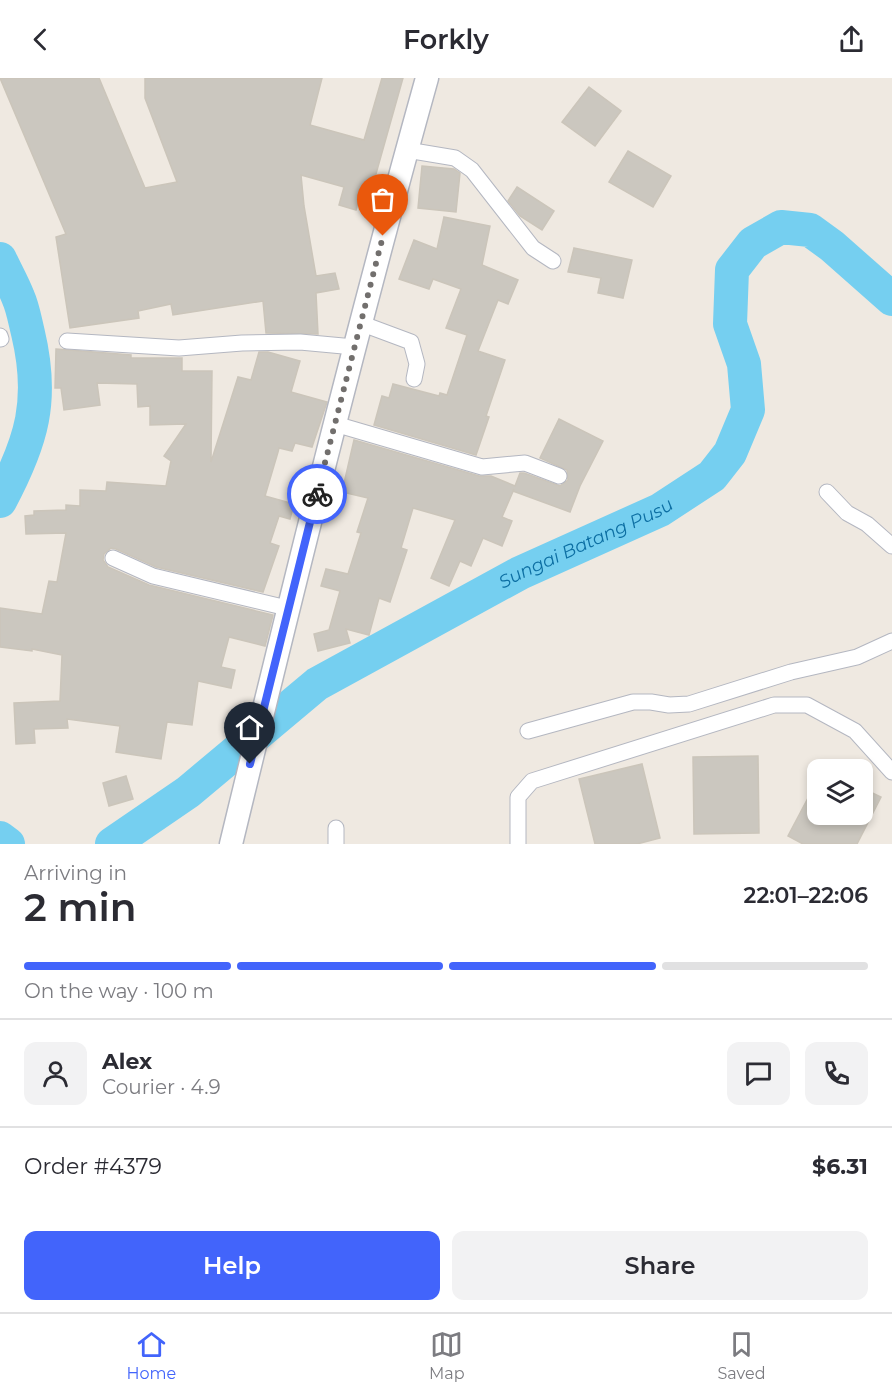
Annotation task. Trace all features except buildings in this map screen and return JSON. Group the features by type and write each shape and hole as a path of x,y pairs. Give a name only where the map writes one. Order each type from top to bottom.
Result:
{"main road":[{"path":"231,844 287,608 360,323 428,78"}],"street":[{"path":"407,150 455,158 472,170 533,248 553,261"},
{"path":"360,323 411,342 417,364 414,379"},
{"path":"67,341 179,348 288,342 354,347"},
{"path":"335,424 482,467 525,463 559,476"},
{"path":"827,492 847,513 867,524 892,546"},
{"path":"113,558 153,576 287,608"},
{"path":"528,730 633,702 689,704 791,672 857,657 892,641"},
{"path":"518,844 518,797 532,782 774,705 807,705 855,731 892,772"},
{"path":"336,828 336,844"}],"waterway":[{"name":"Sungai Batang Pusu","path":"112,844 188,792 317,684 520,573 660,510 712,476 730,453 748,410 744,364 730,324 732,270 753,243 781,227 810,230 832,246 892,299"},
{"path":"0,259 23,310 35,379 35,400 27,439 0,501"},
{"path":"0,838 8,844"}],"way so far":[{"path":"317,494 383,236"}],"route":[{"path":"250,764 317,494"}]}
